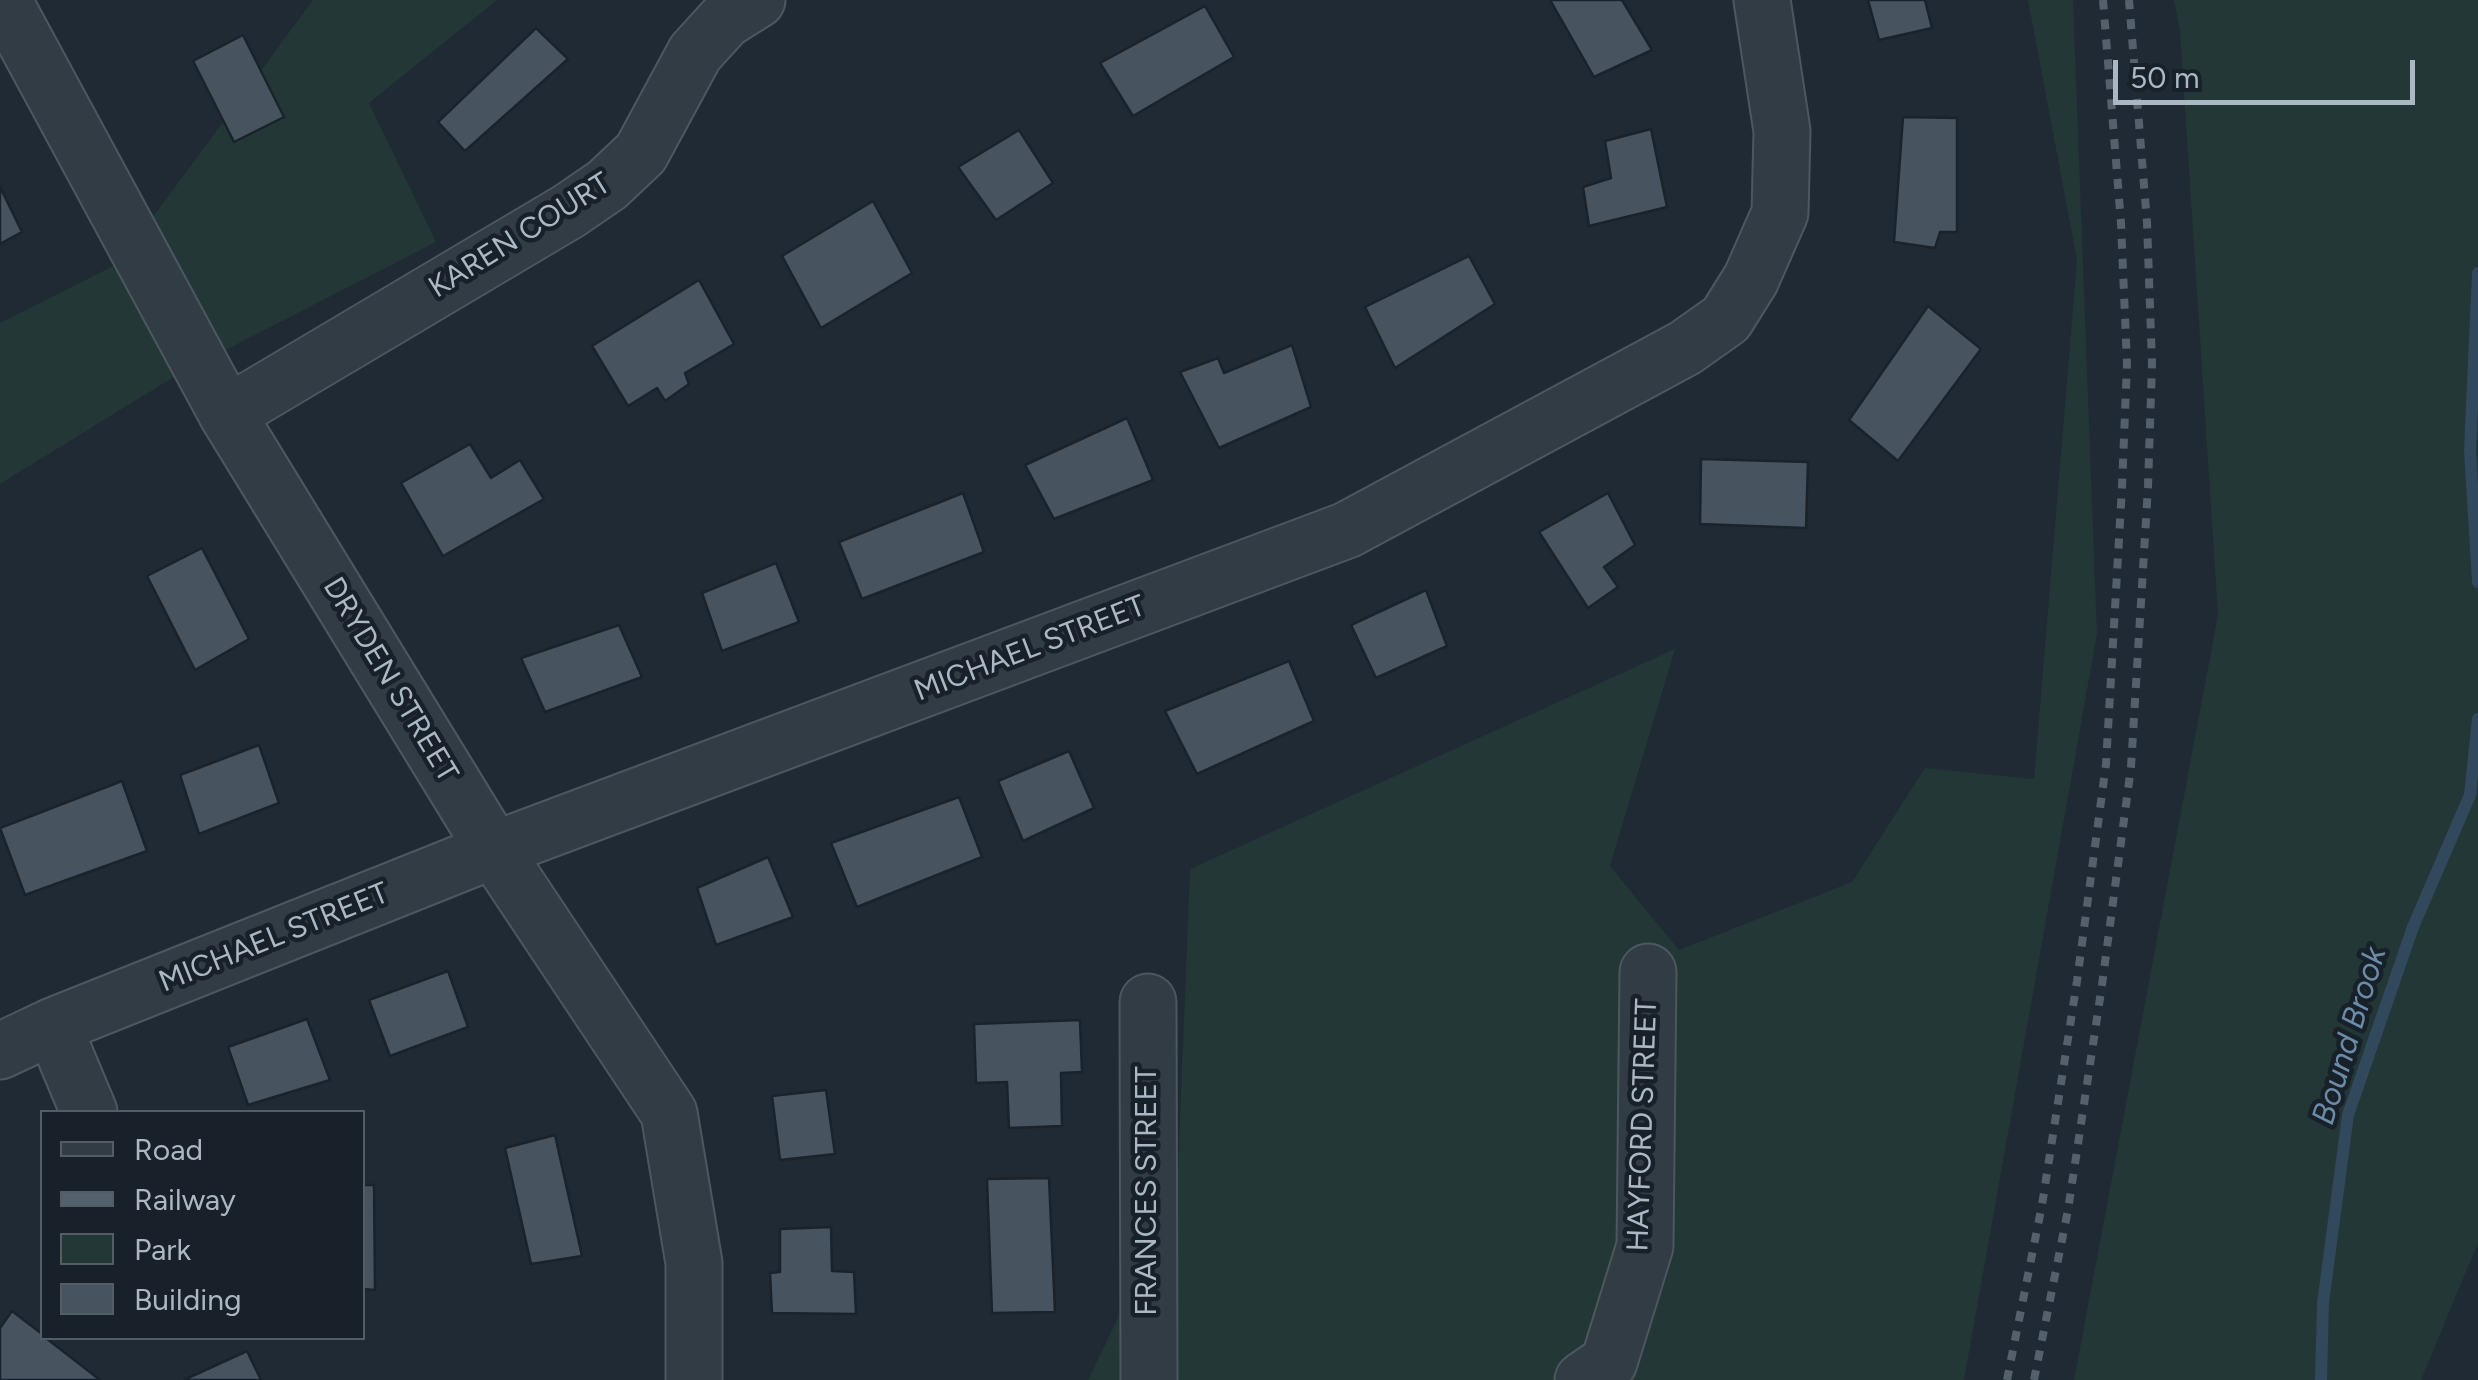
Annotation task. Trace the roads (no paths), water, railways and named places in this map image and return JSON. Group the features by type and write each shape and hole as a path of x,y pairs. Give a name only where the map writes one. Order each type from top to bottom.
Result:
{"street":[{"name":"DRYDEN STREET","path":"2,0 14,58 494,850 669,1113 694,1264 694,1380"},
{"name":"KAREN COURT","path":"228,414 607,185 641,153 695,54 726,20 757,0"},
{"name":"MICHAEL STREET","path":"0,1051 53,1026 494,850 1347,530 1685,348 1726,319 1751,278 1780,213 1782,131 1762,0"},
{"name":"HAYFORD STREET","path":"1584,1380 1609,1362 1644,1246 1648,972"},
{"name":"FRANCES STREET","path":"1148,1002 1149,1380"},
{"path":"53,1026 88,1110"}],"waterway":[{"name":"Bound Brook","path":"2478,273 2470,450 2478,582"},
{"name":"Bound Brook","path":"2321,1380 2323,1303 2348,1115 2413,927 2470,795 2478,719"}],"railway":[{"path":"2007,1380 2042,1205 2106,764 2127,364 2121,223 2103,0"},
{"path":"2034,1380 2068,1210 2131,767 2152,364 2147,222 2129,0"}]}
